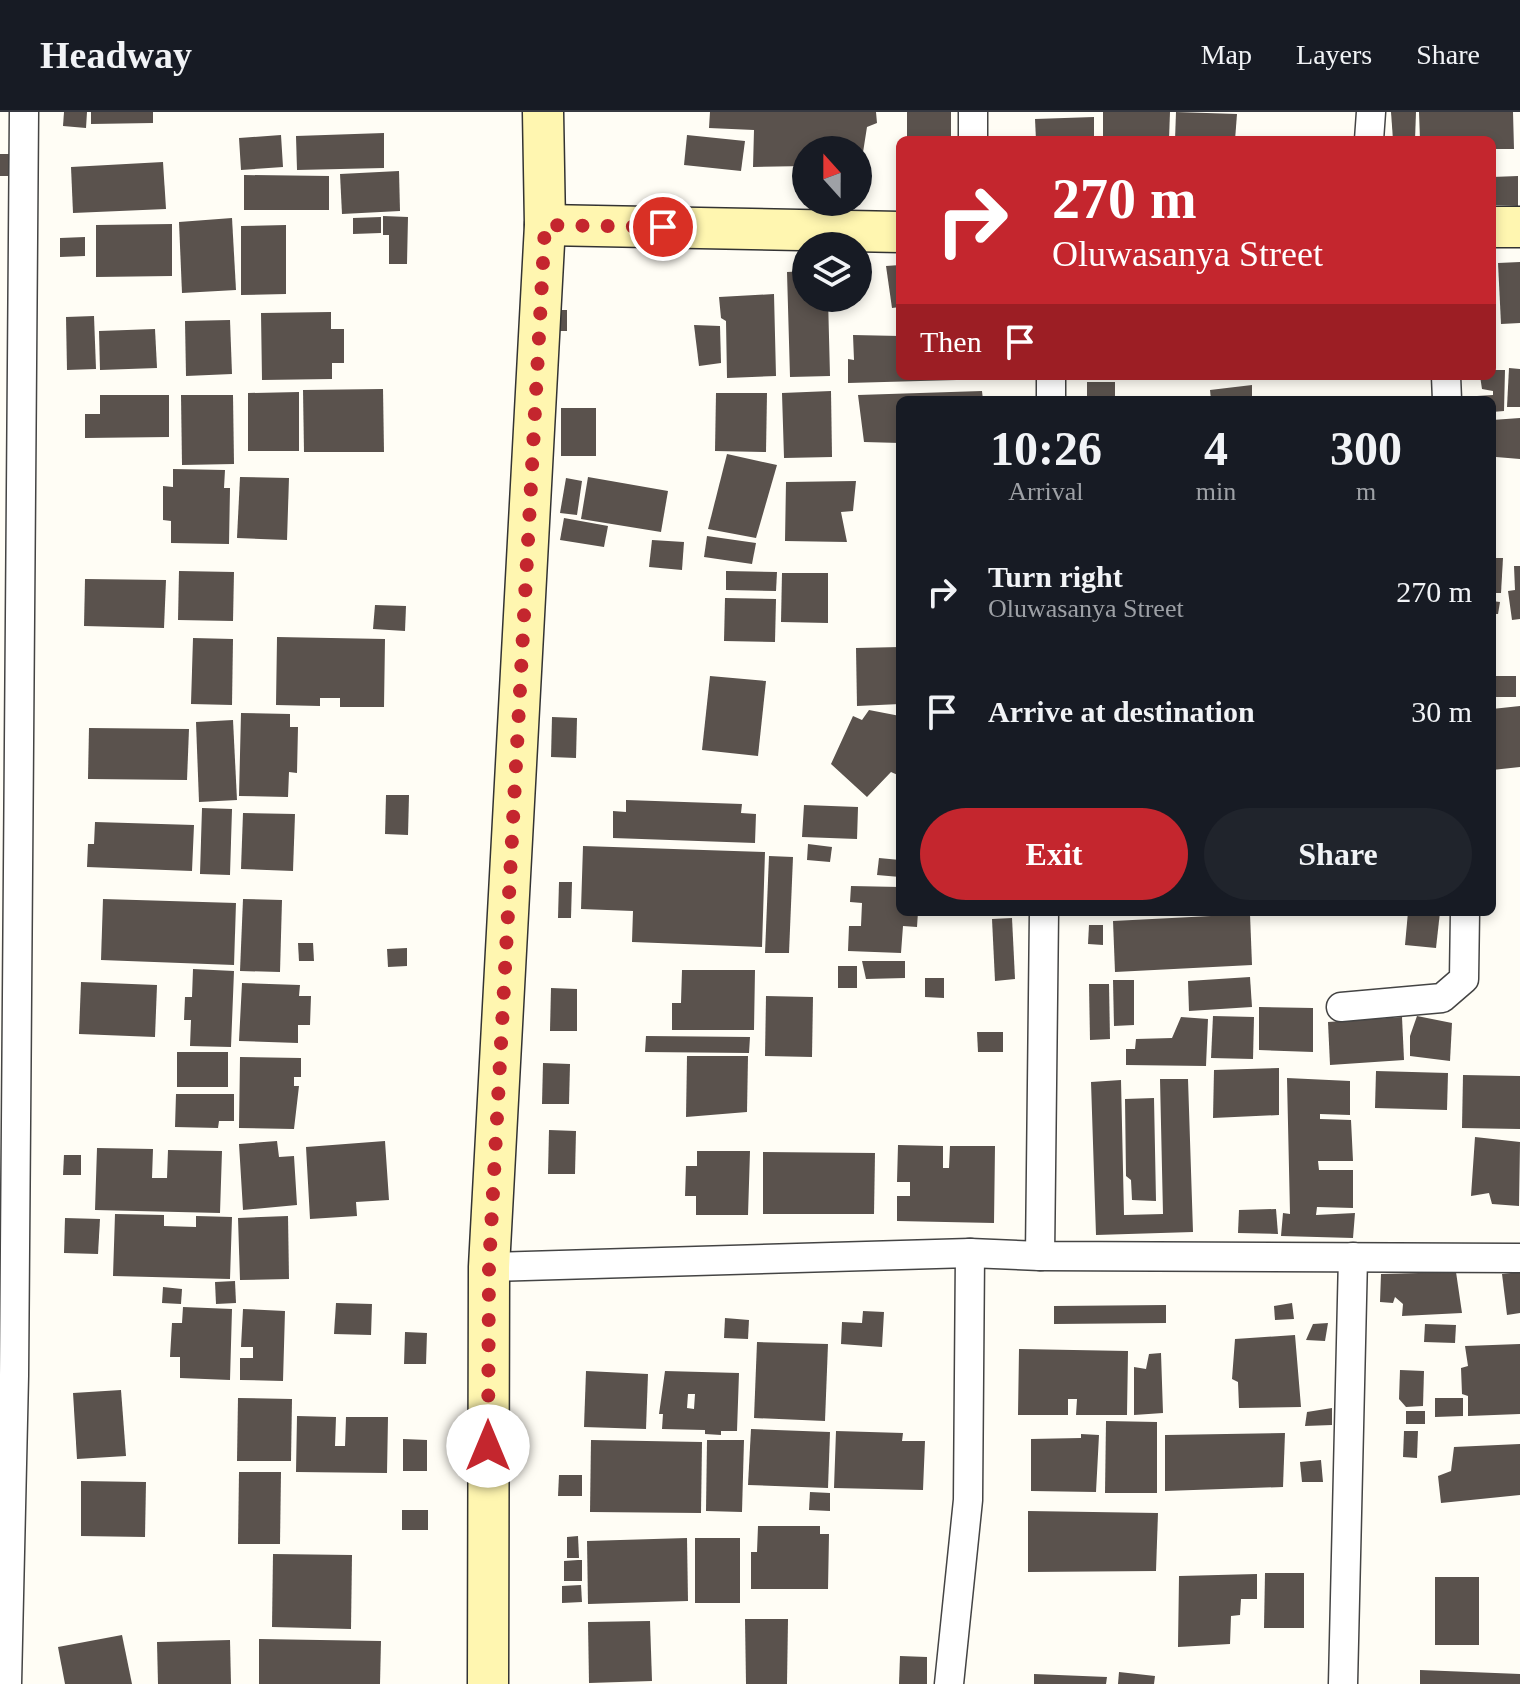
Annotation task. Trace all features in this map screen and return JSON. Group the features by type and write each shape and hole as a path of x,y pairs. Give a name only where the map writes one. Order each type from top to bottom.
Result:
{"street":[{"path":"7,1684 7,1375 24,112"},
{"path":"488,1684 489,1267 545,225 543,112"},
{"path":"973,112 973,136"},
{"path":"1369,136 1371,112"},
{"path":"545,225 896,232"},
{"path":"1496,227 1520,227"},
{"path":"1040,1256 1044,916"},
{"path":"1341,1007 1442,998 1464,979 1465,916"},
{"path":"489,1267 970,1253 1520,1258"},
{"path":"949,1684 968,1500 970,1253"},
{"path":"1343,1684 1353,1257"}],"building":[{"path":"64,112 87,112 86,128 63,126"},
{"path":"91,112 153,112 153,123 91,124"},
{"path":"710,112 876,112 877,123 867,127 866,136 792,136 792,166 753,167 754,130 709,128"},
{"path":"907,112 951,112 951,136 907,136"},
{"path":"1103,112 1170,112 1169,136 1103,136"},
{"path":"1176,112 1237,114 1235,136 1175,136"},
{"path":"1391,112 1416,112 1415,136 1393,136"},
{"path":"1419,112 1513,112 1514,149 1496,149 1496,136 1420,136"},
{"path":"1094,117 1094,136 1036,136 1035,119"},
{"path":"384,133 384,168 297,170 296,136"},
{"path":"281,135 283,167 241,170 239,138"},
{"path":"687,135 745,141 741,171 684,165"},
{"path":"0,154 9,154 9,176 0,176"},
{"path":"163,162 166,209 73,213 71,167"},
{"path":"399,171 400,211 342,214 340,174"},
{"path":"244,175 329,176 329,210 244,210"},
{"path":"1518,176 1518,206 1496,205 1496,177"},
{"path":"383,216 408,217 407,264 389,264 389,235 383,235"},
{"path":"381,217 381,233 353,234 353,218"},
{"path":"232,218 236,290 182,293 179,222"},
{"path":"172,224 172,276 96,277 96,225"},
{"path":"286,225 286,294 241,295 241,226"},
{"path":"85,237 85,256 60,257 60,238"},
{"path":"1520,262 1520,323 1501,324 1498,263"},
{"path":"896,265 896,308 892,308 886,266"},
{"path":"787,272 792,272 792,312 828,312 830,376 790,377"},
{"path":"774,294 776,376 727,378 726,321 721,318 719,297"},
{"path":"550,310 567,310 567,331 550,331"},
{"path":"331,312 331,329 344,329 344,363 332,363 332,379 262,380 261,313"},
{"path":"94,316 96,369 67,370 66,317"},
{"path":"230,320 232,374 186,376 185,321"},
{"path":"694,325 720,326 721,363 699,366"},
{"path":"155,329 157,368 100,370 99,331"},
{"path":"853,335 896,336 896,380 957,380 848,383 848,359 854,360"},
{"path":"1509,368 1520,369 1520,407 1507,407"},
{"path":"1496,370 1505,370 1504,411 1496,412 1496,396 1477,396 1493,395 1493,391 1482,389 1481,380 1496,380"},
{"path":"1087,382 1115,382 1115,396 1087,396"},
{"path":"1252,385 1252,396 1211,396 1210,390"},
{"path":"383,389 384,452 304,452 303,390"},
{"path":"831,391 832,457 784,458 782,393"},
{"path":"982,391 983,396 896,396 896,443 864,442 858,395"},
{"path":"299,392 299,451 248,451 248,393"},
{"path":"716,393 767,393 766,452 715,451"},
{"path":"100,395 169,395 169,437 85,438 85,414 100,414"},
{"path":"181,395 233,395 234,464 182,465"},
{"path":"561,408 596,408 596,456 561,456"},
{"path":"1520,418 1520,459 1496,457 1496,420"},
{"path":"727,454 777,465 756,538 708,529"},
{"path":"173,469 225,470 224,488 230,488 229,544 171,543 171,521 163,520 163,486 173,487"},
{"path":"240,477 289,478 287,540 237,538"},
{"path":"588,477 668,491 661,532 581,519"},
{"path":"566,478 582,481 577,515 560,513"},
{"path":"856,481 853,511 841,512 847,542 785,541 786,482"},
{"path":"564,518 608,526 604,547 560,540"},
{"path":"707,536 756,543 752,564 704,557"},
{"path":"652,540 684,542 682,570 649,567"},
{"path":"1496,558 1503,558 1501,593 1496,593"},
{"path":"1514,566 1520,566 1520,619 1512,620 1508,591 1515,590"},
{"path":"179,571 234,572 233,621 178,620"},
{"path":"726,571 777,572 776,591 726,590"},
{"path":"782,573 828,573 828,623 781,622"},
{"path":"85,579 166,580 164,628 84,626"},
{"path":"725,598 776,599 775,642 724,641"},
{"path":"375,605 406,606 405,631 373,629"},
{"path":"277,637 385,639 384,707 340,707 340,698 320,698 320,706 276,705"},
{"path":"193,638 233,639 232,705 191,704"},
{"path":"896,647 896,704 857,706 856,648"},
{"path":"710,676 766,681 758,756 702,750"},
{"path":"1496,676 1516,676 1516,697 1496,697"},
{"path":"1520,706 1520,767 1496,770 1496,709"},
{"path":"869,710 896,715 896,774 891,772 867,797 831,764 853,716 862,720"},
{"path":"241,713 290,714 290,727 298,727 297,773 289,772 288,797 239,796"},
{"path":"552,717 577,718 576,758 551,757"},
{"path":"233,720 237,800 199,802 196,722"},
{"path":"89,728 189,729 187,780 88,779"},
{"path":"386,795 409,795 408,835 385,834"},
{"path":"626,800 742,804 741,813 756,814 755,843 613,838 613,811 626,812"},
{"path":"804,805 858,807 857,839 802,837"},
{"path":"202,808 232,809 230,875 200,874"},
{"path":"243,813 295,814 293,871 241,869"},
{"path":"95,822 194,825 192,871 87,867 88,844 94,844"},
{"path":"808,844 832,847 830,862 807,860"},
{"path":"583,846 765,852 762,947 632,942 633,911 581,909"},
{"path":"769,856 793,857 789,953 765,953"},
{"path":"879,858 896,860 896,877 877,875"},
{"path":"559,882 572,882 571,918 558,918"},
{"path":"851,886 896,887 896,916 918,916 917,927 903,926 901,953 848,951 849,926 861,926 862,903 850,902"},
{"path":"103,899 236,903 234,965 101,960"},
{"path":"243,899 282,900 280,972 240,971"},
{"path":"1250,916 1252,965 1115,972 1113,921"},
{"path":"1408,916 1440,916 1436,948 1405,945"},
{"path":"1012,918 1015,979 995,981 992,919"},
{"path":"1089,925 1103,925 1103,945 1088,944"},
{"path":"298,943 313,943 314,961 299,961"},
{"path":"407,948 407,966 388,967 387,949"},
{"path":"862,961 905,961 905,978 866,979"},
{"path":"838,966 857,966 857,988 838,988"},
{"path":"193,969 234,971 231,1047 190,1046 191,1020 184,1020 185,997 192,997"},
{"path":"682,970 755,970 754,1030 672,1030 672,1003 681,1003"},
{"path":"1250,977 1252,1007 1189,1011 1188,981"},
{"path":"925,978 944,978 944,998 925,997"},
{"path":"1113,980 1134,980 1134,1025 1114,1026"},
{"path":"81,982 157,985 155,1037 79,1034"},
{"path":"242,983 300,985 299,996 311,996 310,1025 298,1025 298,1043 239,1041"},
{"path":"1089,984 1109,984 1110,1039 1090,1040"},
{"path":"551,988 577,989 577,1031 550,1031"},
{"path":"766,996 813,997 812,1057 765,1056"},
{"path":"1259,1007 1313,1008 1313,1052 1259,1050"},
{"path":"1213,1016 1254,1017 1253,1059 1211,1058"},
{"path":"1417,1016 1452,1023 1450,1061 1410,1056 1410,1036"},
{"path":"1181,1017 1208,1019 1206,1066 1126,1065 1126,1049 1135,1049 1136,1039 1172,1038"},
{"path":"1402,1017 1404,1060 1330,1065 1328,1022"},
{"path":"977,1032 1003,1032 1003,1052 978,1052"},
{"path":"646,1036 750,1037 749,1053 645,1052"},
{"path":"177,1052 228,1052 228,1087 177,1087"},
{"path":"687,1056 748,1056 747,1112 686,1117"},
{"path":"240,1057 301,1058 301,1077 294,1077 294,1086 299,1086 294,1129 239,1128"},
{"path":"543,1063 570,1064 569,1104 542,1104"},
{"path":"1279,1068 1279,1115 1213,1118 1214,1070"},
{"path":"1376,1071 1448,1073 1447,1110 1375,1108"},
{"path":"1463,1075 1520,1076 1520,1129 1462,1128"},
{"path":"1287,1078 1350,1081 1350,1115 1320,1114 1320,1119 1351,1120 1353,1161 1318,1161 1319,1170 1353,1170 1353,1208 1317,1207 1316,1215 1355,1213 1353,1238 1281,1236 1283,1213 1290,1214"},
{"path":"1160,1079 1188,1079 1193,1232 1096,1235 1091,1082 1121,1080 1124,1215 1163,1214"},
{"path":"176,1094 234,1094 234,1121 219,1121 218,1128 175,1127"},
{"path":"1154,1098 1156,1201 1132,1200 1131,1180 1126,1176 1125,1099"},
{"path":"549,1130 576,1131 575,1174 548,1174"},
{"path":"1475,1137 1520,1142 1519,1206 1492,1204 1489,1193 1471,1196"},
{"path":"277,1141 279,1157 294,1156 297,1205 243,1210 239,1144"},
{"path":"385,1141 389,1200 356,1202 357,1216 310,1219 306,1147"},
{"path":"898,1145 943,1146 943,1168 949,1168 950,1146 995,1146 994,1223 897,1221 897,1196 910,1196 910,1182 897,1182"},
{"path":"97,1148 153,1149 152,1178 167,1178 168,1150 222,1151 220,1213 95,1210"},
{"path":"697,1151 750,1151 748,1215 696,1215 696,1196 685,1196 686,1166 697,1166"},
{"path":"763,1152 875,1153 874,1214 763,1214"},
{"path":"64,1155 81,1155 81,1175 63,1175"},
{"path":"1276,1209 1278,1234 1238,1233 1239,1210"},
{"path":"115,1214 164,1215 164,1226 196,1227 196,1216 232,1217 230,1279 113,1276"},
{"path":"288,1216 289,1279 240,1280 238,1218"},
{"path":"65,1218 100,1219 98,1254 64,1253"},
{"path":"1456,1272 1462,1313 1402,1316 1403,1304 1395,1297 1393,1303 1380,1302 1381,1274"},
{"path":"1520,1272 1520,1313 1507,1315 1502,1274"},
{"path":"235,1281 236,1303 216,1304 215,1282"},
{"path":"163,1287 182,1289 181,1304 162,1303"},
{"path":"336,1303 372,1304 371,1335 334,1334"},
{"path":"1292,1303 1294,1319 1275,1320 1274,1306"},
{"path":"1166,1305 1166,1323 1054,1324 1054,1306"},
{"path":"183,1307 232,1309 230,1380 180,1378 180,1357 170,1357 172,1323 182,1323"},
{"path":"243,1309 285,1311 283,1381 240,1380 240,1358 253,1358 253,1347 241,1347"},
{"path":"863,1311 884,1312 882,1347 841,1344 842,1322 862,1323"},
{"path":"725,1318 749,1320 748,1339 724,1338"},
{"path":"1328,1323 1325,1341 1306,1340 1313,1324"},
{"path":"1425,1324 1456,1325 1455,1343 1424,1342"},
{"path":"405,1332 427,1333 426,1364 404,1364"},
{"path":"1295,1335 1301,1407 1239,1408 1238,1382 1232,1379 1235,1339"},
{"path":"757,1342 828,1344 825,1421 754,1418"},
{"path":"1520,1344 1520,1414 1468,1416 1468,1396 1462,1394 1461,1368 1468,1366 1465,1346"},
{"path":"1019,1349 1128,1351 1127,1415 1076,1415 1077,1399 1068,1399 1068,1415 1018,1415"},
{"path":"1161,1353 1163,1413 1134,1415 1134,1367 1146,1369 1149,1354"},
{"path":"1400,1370 1424,1371 1423,1406 1406,1407 1399,1399"},
{"path":"586,1371 648,1374 646,1429 584,1427"},
{"path":"665,1371 739,1373 737,1431 721,1431 721,1435 705,1434 705,1430 662,1429 663,1414 659,1414","holes":["688,1394 695,1394 694,1409 687,1408"]},
{"path":"121,1390 126,1456 77,1459 73,1393"},
{"path":"238,1398 292,1399 291,1461 237,1461"},
{"path":"1435,1398 1463,1398 1463,1416 1435,1417"},
{"path":"1332,1408 1332,1425 1305,1426 1307,1412"},
{"path":"1406,1411 1425,1411 1425,1424 1406,1424"},
{"path":"297,1416 336,1417 335,1446 345,1446 346,1417 388,1417 387,1473 296,1472"},
{"path":"1106,1421 1157,1422 1157,1493 1105,1493"},
{"path":"751,1429 830,1432 828,1488 748,1485"},
{"path":"836,1431 903,1433 902,1441 925,1441 923,1490 834,1488"},
{"path":"1404,1431 1418,1431 1417,1458 1403,1457"},
{"path":"1285,1433 1283,1487 1165,1491 1165,1435"},
{"path":"1081,1434 1099,1435 1096,1492 1031,1491 1031,1439 1081,1438"},
{"path":"403,1439 427,1440 427,1471 403,1471"},
{"path":"591,1440 702,1442 701,1513 590,1512"},
{"path":"707,1440 744,1440 742,1512 706,1511"},
{"path":"1520,1444 1520,1495 1441,1503 1438,1476 1451,1471 1454,1447"},
{"path":"1321,1460 1323,1482 1302,1482 1300,1462"},
{"path":"239,1472 281,1472 280,1544 238,1544"},
{"path":"559,1475 582,1475 582,1496 558,1496"},
{"path":"81,1481 146,1482 145,1537 81,1536"},
{"path":"810,1492 830,1493 830,1511 809,1510"},
{"path":"402,1510 428,1510 428,1530 402,1530"},
{"path":"1028,1511 1158,1513 1156,1571 1028,1572"},
{"path":"758,1526 820,1526 820,1534 829,1534 828,1589 751,1589 751,1552 757,1552"},
{"path":"578,1536 579,1558 567,1558 567,1537"},
{"path":"687,1538 688,1601 588,1604 587,1541"},
{"path":"695,1538 740,1538 740,1603 695,1603"},
{"path":"273,1554 352,1555 351,1629 272,1627"},
{"path":"582,1560 582,1581 564,1581 564,1561"},
{"path":"1265,1573 1304,1573 1304,1628 1264,1628"},
{"path":"1257,1574 1257,1599 1241,1599 1240,1615 1231,1616 1230,1644 1178,1647 1179,1576"},
{"path":"1435,1577 1479,1577 1479,1645 1435,1645"},
{"path":"581,1585 582,1602 562,1603 562,1586"},
{"path":"745,1619 788,1619 787,1684 746,1684"},
{"path":"650,1621 652,1681 589,1683 588,1622"},
{"path":"122,1635 132,1684 65,1684 58,1647"},
{"path":"259,1639 381,1641 380,1684 259,1684"},
{"path":"230,1640 231,1684 158,1684 157,1642"},
{"path":"900,1656 927,1657 927,1684 899,1684"},
{"path":"1420,1670 1520,1674 1520,1684 1420,1684"},
{"path":"1119,1672 1155,1676 1154,1684 1118,1684"},
{"path":"1034,1674 1107,1677 1106,1684 1034,1684"}],"route":[{"path":"488,1446 489,1267 545,225 663,227"}]}
